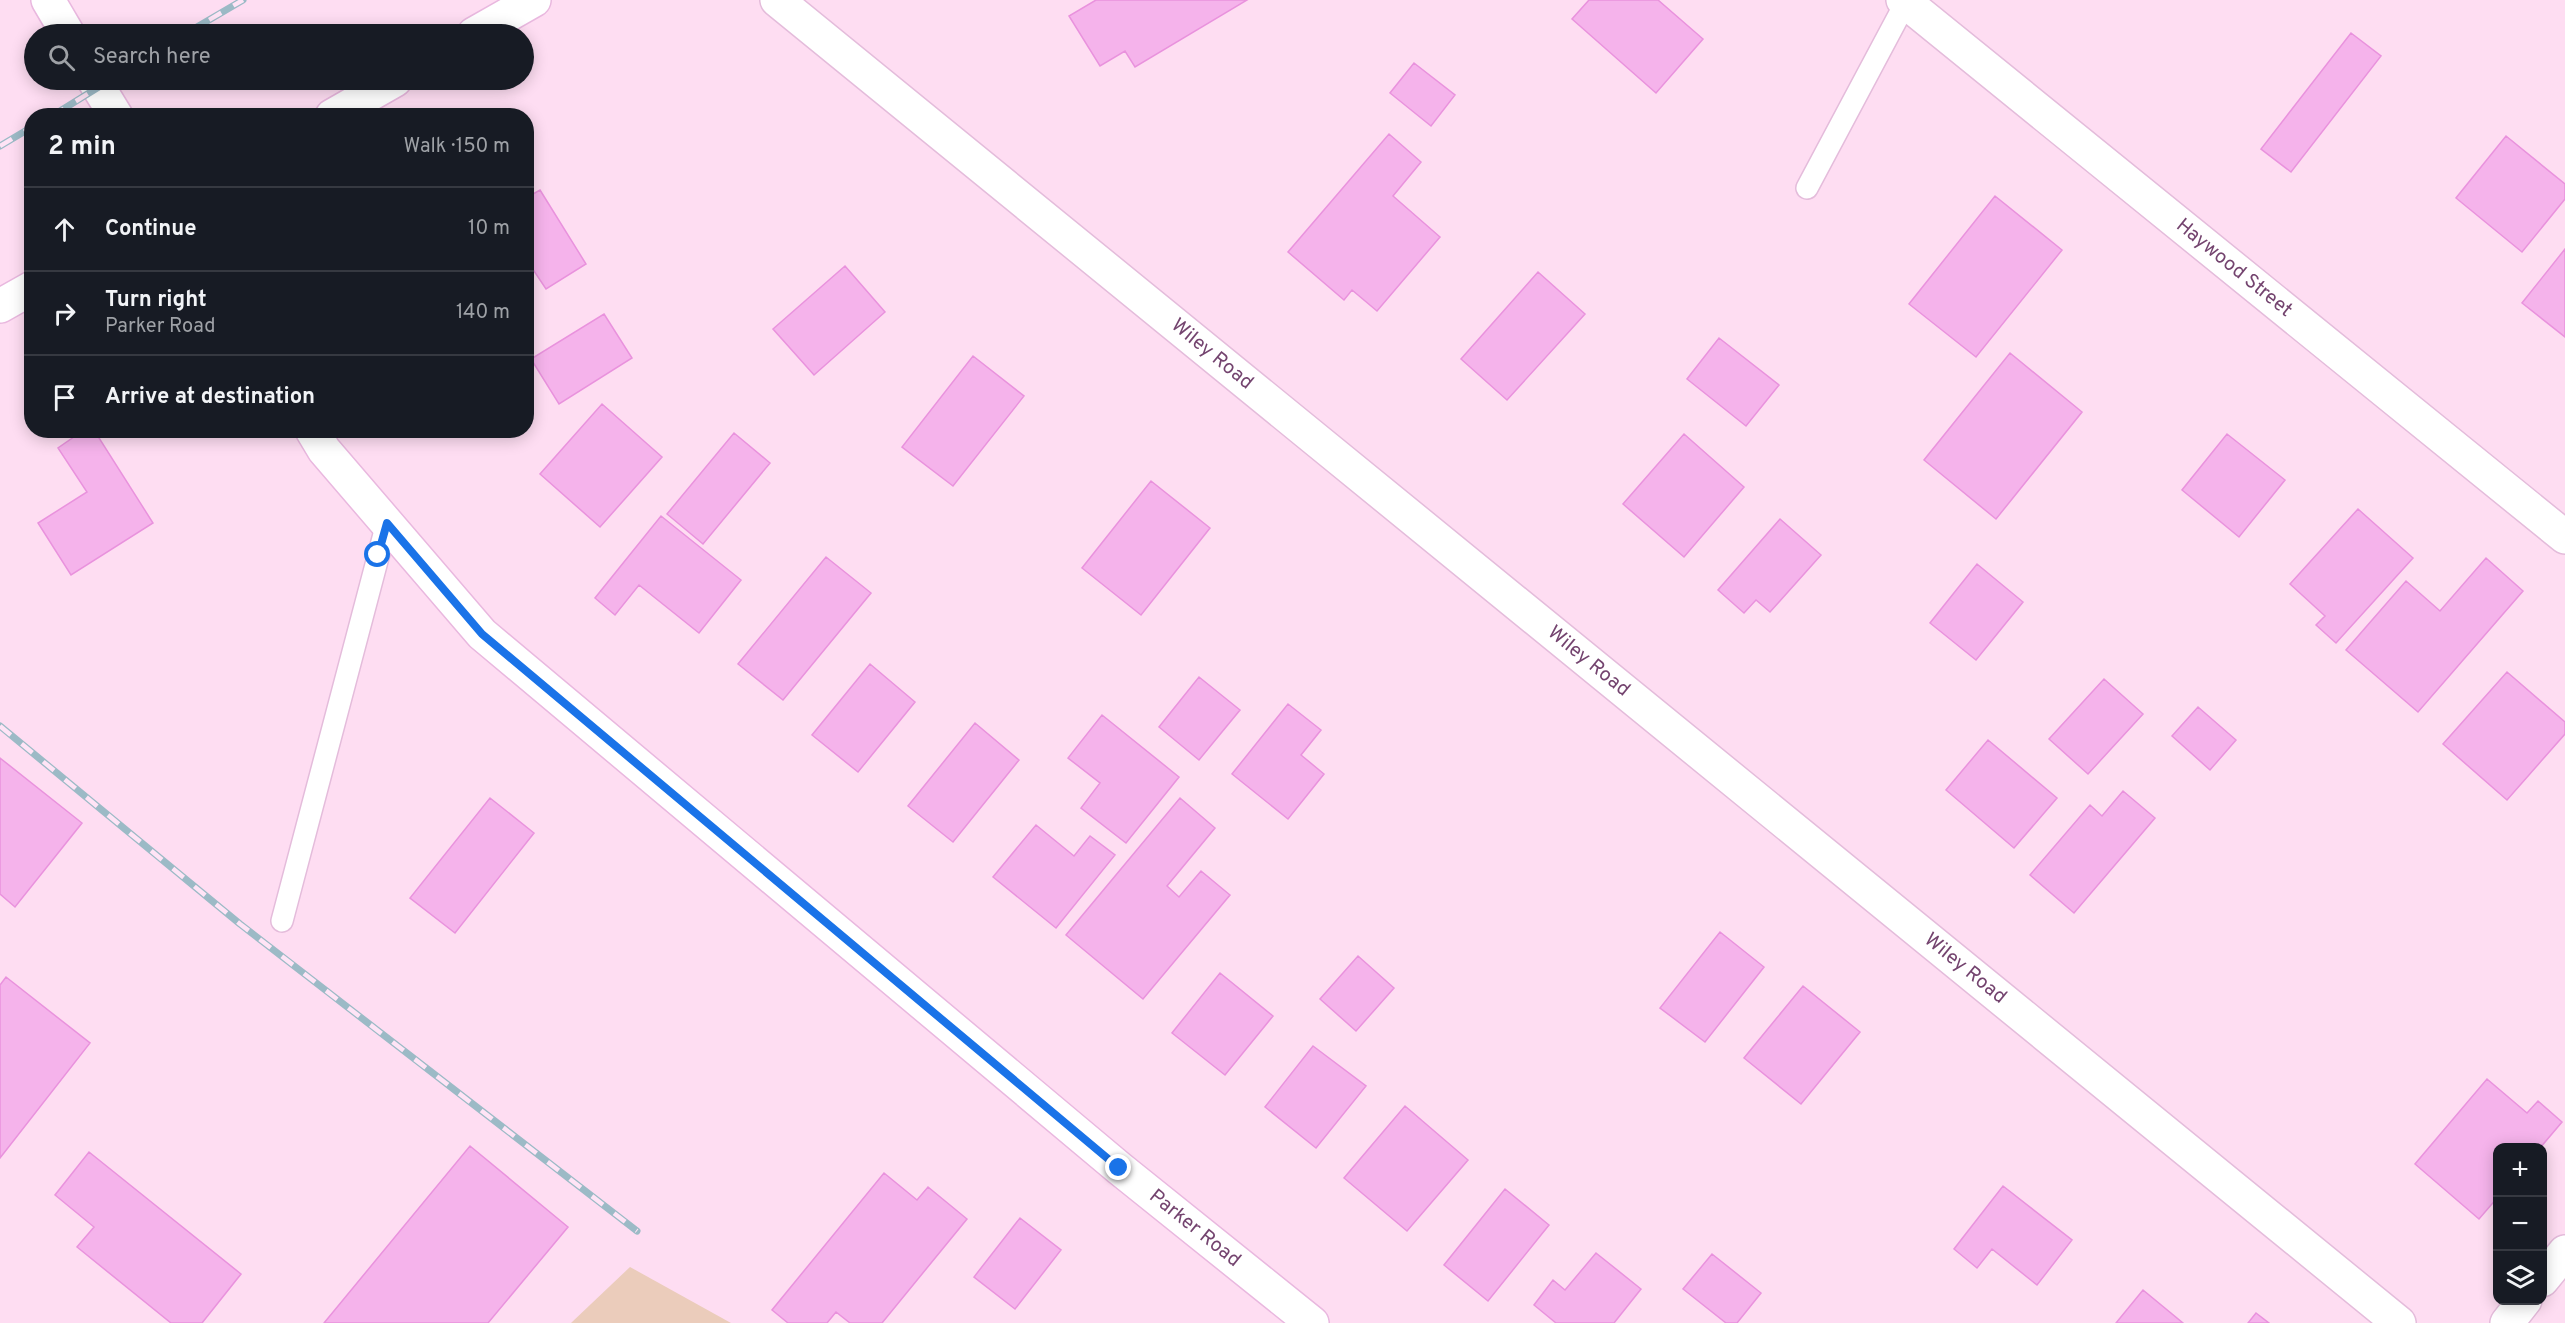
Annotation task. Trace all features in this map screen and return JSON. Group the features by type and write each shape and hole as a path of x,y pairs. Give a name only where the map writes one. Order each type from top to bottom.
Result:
{"street":[{"path":"48,0 62,24"},
{"path":"492,24 534,0"},
{"name":"Wiley Road","path":"777,0 2399,1323"},
{"name":"Haywood Street","path":"1905,1 2565,537"},
{"path":"100,90 111,108"},
{"path":"346,108 378,90"},
{"path":"0,306 24,292"},
{"name":"Parker Road","path":"317,438 324,450 482,634 1110,1161 1312,1323"},
{"path":"2547,1274 2565,1252"},
{"path":"2507,1323 2521,1305"}],"lane":[{"path":"1807,188 1905,1"},
{"path":"282,921 387,523"}],"shaded area":[{"path":"630,1267 731,1323 571,1323"}],"building":[{"path":"1096,0 1247,0 1135,67 1125,51 1100,66 1069,16"},
{"path":"1589,0 1658,0 1703,39 1656,93 1572,19"},
{"path":"2351,33 2381,56 2291,172 2261,149"},
{"path":"1414,63 1455,95 1431,126 1390,93"},
{"path":"1389,134 1421,162 1393,196 1440,237 1377,311 1352,290 1344,300 1288,252"},
{"path":"2506,136 2565,184 2565,199 2522,252 2456,198"},
{"path":"540,190 586,264 546,289 534,271 534,193"},
{"path":"1995,196 2062,250 1976,357 1909,304"},
{"path":"2565,249 2565,337 2522,303"},
{"path":"845,266 885,312 814,375 773,329"},
{"path":"1538,272 1585,314 1507,400 1461,359"},
{"path":"604,314 632,358 559,404 534,364 534,357"},
{"path":"1719,338 1779,385 1746,426 1687,379"},
{"path":"2010,353 2082,412 1996,519 1924,460"},
{"path":"973,356 1024,396 953,486 902,447"},
{"path":"602,404 662,457 600,527 540,474"},
{"path":"734,433 770,463 703,544 667,514"},
{"path":"1684,434 1744,487 1684,557 1623,504"},
{"path":"2227,434 2285,480 2239,537 2182,490"},
{"path":"72,438 99,438 153,523 71,575 38,523 87,492 58,448"},
{"path":"1151,481 1210,528 1141,615 1082,568"},
{"path":"2358,509 2413,558 2336,643 2316,625 2325,616 2290,584"},
{"path":"661,516 741,580 699,633 639,585 615,615 595,598"},
{"path":"1780,519 1821,555 1770,612 1756,600 1744,613 1718,590"},
{"path":"826,557 871,593 783,700 738,664"},
{"path":"2486,558 2523,591 2418,712 2346,650 2406,581 2440,611"},
{"path":"1977,564 2023,602 1976,660 1930,623"},
{"path":"870,664 915,702 858,772 812,735"},
{"path":"2507,672 2565,722 2565,734 2507,800 2443,744"},
{"path":"1199,677 1240,710 1199,760 1159,727"},
{"path":"2104,679 2143,714 2088,774 2049,739"},
{"path":"1288,704 1321,730 1301,755 1324,774 1288,819 1232,774"},
{"path":"2198,707 2236,740 2210,770 2172,736"},
{"path":"1102,715 1179,777 1126,843 1081,808 1100,783 1068,758"},
{"path":"975,723 1019,760 953,842 908,806"},
{"path":"1988,740 2057,798 2014,848 1946,790"},
{"path":"0,758 82,823 15,907 0,894"},
{"path":"2123,791 2155,818 2074,913 2030,875 2090,805 2102,816"},
{"path":"490,798 534,833 455,933 410,898"},
{"path":"1180,798 1215,828 1167,886 1179,897 1201,871 1230,895 1143,999 1066,935"},
{"path":"1036,825 1074,856 1090,836 1115,855 1056,928 993,877"},
{"path":"1720,932 1764,967 1705,1042 1660,1008"},
{"path":"1358,956 1394,988 1356,1031 1320,999"},
{"path":"1220,973 1273,1016 1225,1075 1172,1033"},
{"path":"6,977 90,1043 0,1158 0,985"},
{"path":"1803,986 1860,1032 1801,1104 1744,1058"},
{"path":"1313,1046 1366,1086 1316,1148 1265,1107"},
{"path":"2487,1079 2527,1113 2538,1101 2562,1122 2544,1143 2493,1143 2493,1203 2479,1219 2415,1164"},
{"path":"1405,1106 1468,1160 1407,1231 1344,1178"},
{"path":"470,1146 568,1227 488,1323 324,1323"},
{"path":"89,1152 241,1274 202,1323 171,1323 77,1247 94,1227 55,1195"},
{"path":"884,1173 917,1200 928,1187 967,1219 882,1323 850,1323 836,1312 827,1323 788,1323 772,1310"},
{"path":"2003,1186 2072,1240 2037,1285 1992,1249 1977,1268 1954,1249"},
{"path":"1505,1189 1549,1225 1488,1301 1444,1265"},
{"path":"1020,1218 1061,1250 1015,1309 974,1277"},
{"path":"1596,1253 1641,1289 1614,1323 1556,1323 1534,1305 1553,1280 1565,1290"},
{"path":"1712,1254 1761,1293 1737,1323 1726,1323 1683,1289"},
{"path":"2143,1290 2183,1323 2116,1323"},
{"path":"2256,1313 2269,1323 2248,1323"}],"railway":[{"path":"202,24 243,0"},
{"path":"65,108 94,90"},
{"path":"0,146 24,132"},
{"path":"0,726 240,924 637,1231"}],"route":[{"path":"378,555 387,523 482,634 1119,1168"}]}
